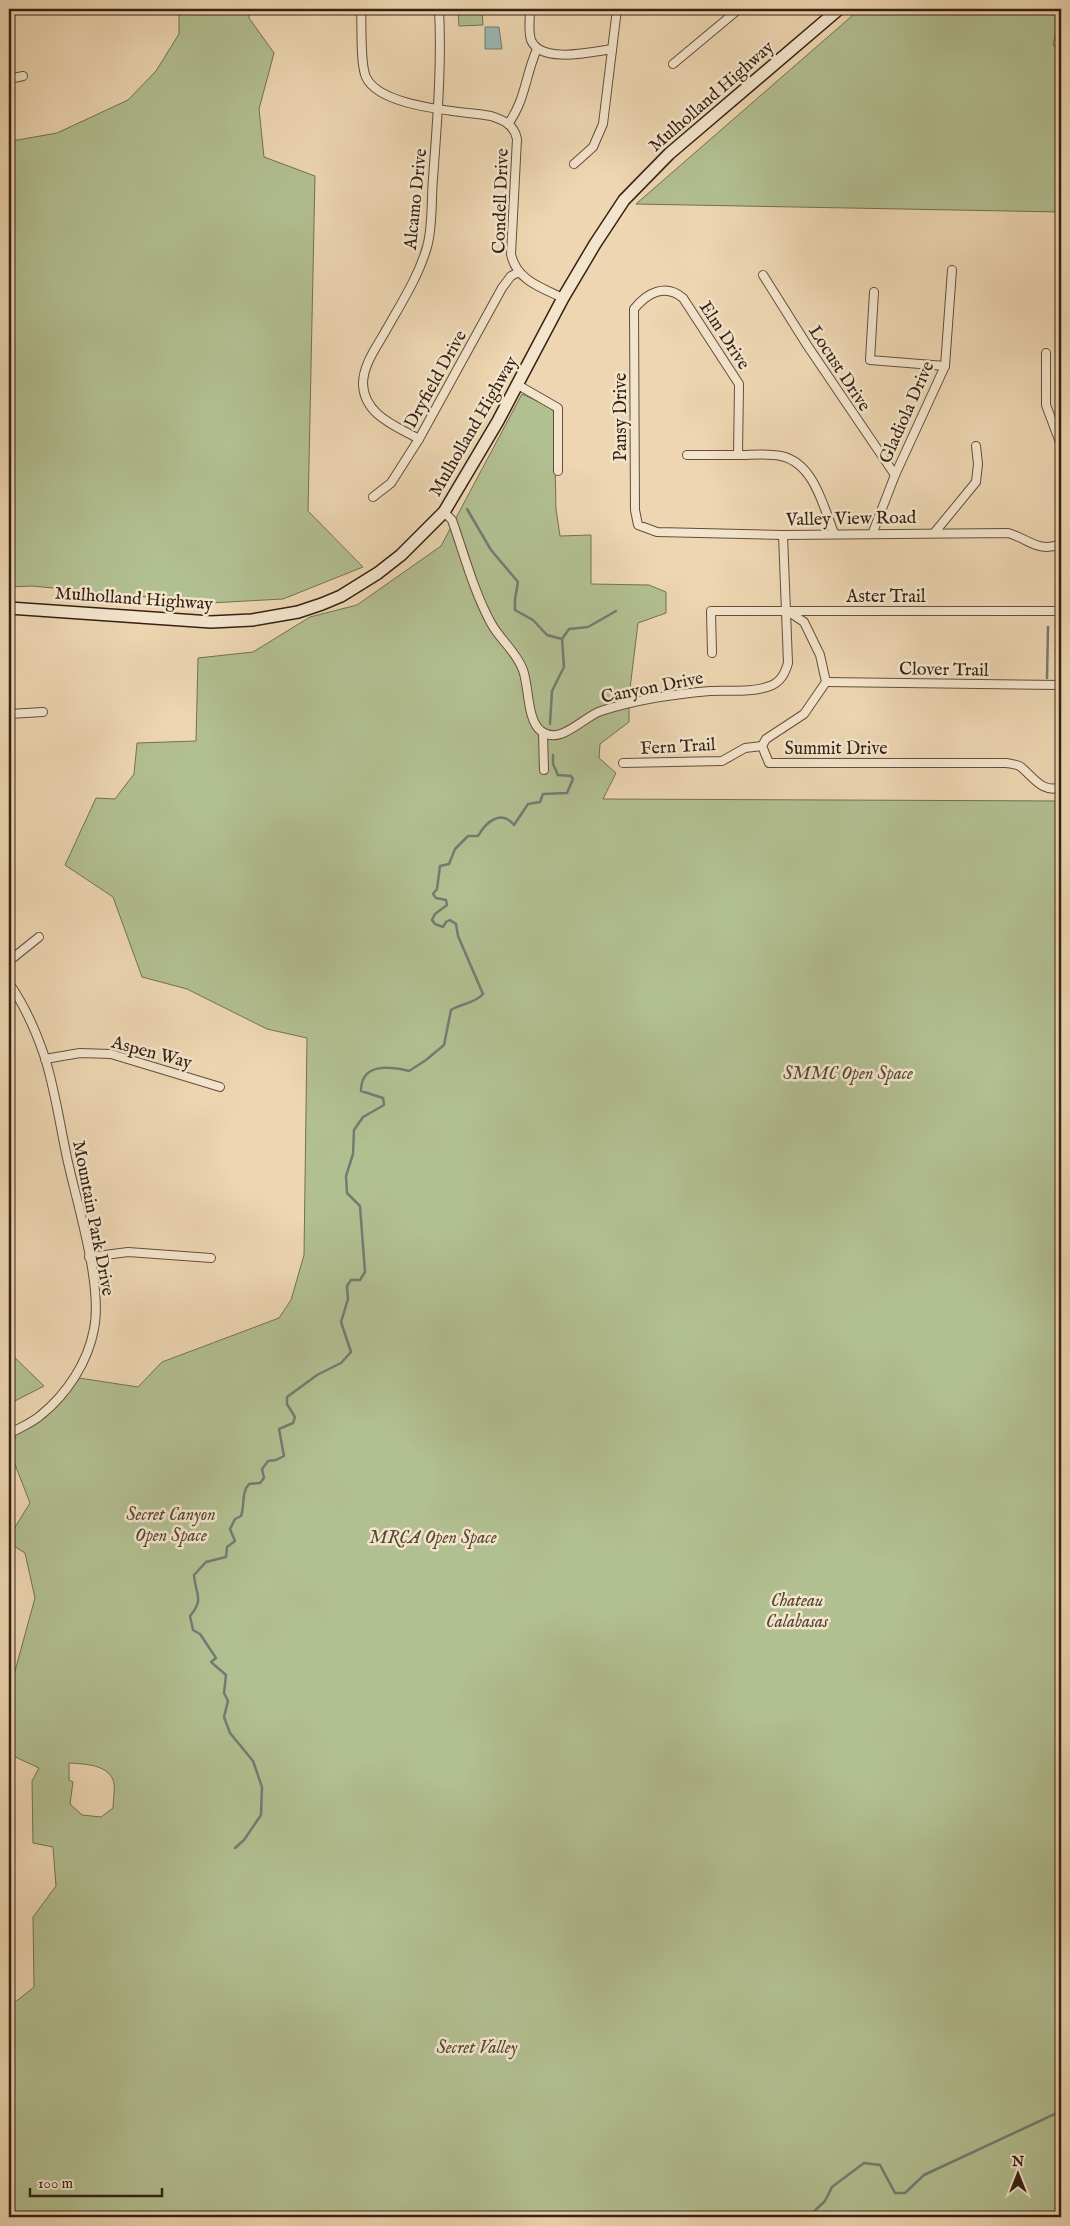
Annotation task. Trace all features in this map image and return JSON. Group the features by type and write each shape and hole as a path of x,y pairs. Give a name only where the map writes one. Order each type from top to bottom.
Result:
{"main road":[{"name":"Mulholland Highway","path":"9,608 211,622 252,620 298,612 341,596 378,574 401,555 444,512 518,385 563,298 612,218 640,182 839,9"}],"street":[{"name":"Condell Drive","path":"361,9 363,63 365,75 369,83 382,93 422,107 491,116 514,129 517,138 511,254 513,265 527,281 563,298"},
{"name":"Alcamo Drive","path":"419,439 382,419 375,413 366,398 363,385 365,372 371,356 417,274 428,245 441,76 439,9"},
{"path":"530,9 530,38 537,49 551,54 612,49"},
{"path":"574,164 593,147 603,124 617,9"},
{"path":"673,64 739,9"},
{"path":"508,124 516,113 524,95 528,70 537,49"},
{"path":"9,79 22,76"},
{"name":"Gladiola Drive","path":"873,532 895,476 945,366 952,270"},
{"name":"Dryfield Drive","path":"373,497 391,483 419,439 502,288 511,276 519,272"},
{"name":"Locust Drive","path":"763,274 807,345 895,476"},
{"name":"Elm Drive","path":"634,309 648,294 658,291 674,292 683,298 739,384 738,455"},
{"path":"874,292 870,360 945,366"},
{"name":"Pansy Drive","path":"634,309 635,510 638,525"},
{"path":"1046,353 1046,405 1061,446"},
{"path":"518,385 558,408 558,471"},
{"path":"936,532 976,482 978,464 976,446"},
{"path":"687,455 779,455 796,462 810,476 834,533"},
{"path":"444,512 452,520 490,622 515,653 523,669 533,720 538,729 543,733 544,770"},
{"name":"Valley View Road","path":"638,525 657,532 783,534 873,532 1008,533 1022,537 1042,548 1051,548 1061,544"},
{"name":"Canyon Drive","path":"543,733 553,736 564,733 587,717 617,706 709,691 758,689 771,686 780,680 788,663 783,534"},
{"path":"786,610 804,622 820,655 826,682"},
{"name":"Aster Trail","path":"712,653 712,611 1061,611"},
{"name":"Clover Trail","path":"826,682 1061,685"},
{"name":"Summit Drive","path":"826,682 804,714 766,739 762,746 767,760 771,763 1006,762 1019,766 1040,785 1051,789 1061,787"},
{"path":"9,714 42,712"},
{"name":"Fern Trail","path":"623,763 722,761 745,748 762,746"},
{"path":"9,961 39,937"},
{"name":"Mountain Park Drive","path":"9,983 31,1020 46,1059 89,1257 96,1305 94,1329 87,1354 76,1376 63,1394 41,1416 9,1434"},
{"name":"Aspen Way","path":"46,1059 80,1053 111,1054 134,1059 220,1087"},
{"path":"89,1257 128,1252 211,1258"}],"green space":[{"path":"179,9 250,9 249,18 274,53 259,109 264,157 315,176 308,511 363,567 283,599 210,603 32,586 9,587 9,139 12,141 57,133 128,100 156,71 179,34"},
{"path":"458,9 482,9 483,25 459,26"},
{"path":"860,9 1061,9 1053,45 1061,48 1061,212 636,204"},
{"path":"522,394 548,406 554,412 556,509 560,536 591,535 591,584 649,585 666,592 666,613 638,623 629,697 629,722 600,744 599,758 616,773 603,799 1061,801 1061,2217 9,2217 9,2007 34,1987 33,1917 56,1886 53,1847 33,1843 32,1781 39,1768 9,1754 9,1696 14,1684 12,1682 35,1598 25,1553 9,1543 9,1537 30,1503 9,1449 9,1442 16,1438 12,1430 44,1410 72,1378 138,1387 162,1362 279,1318 291,1300 304,1255 307,1038 267,1029 187,989 142,977 113,897 65,865 96,798 115,799 134,774 137,743 196,741 198,658 253,652 310,617 357,605 441,546","holes":["69,1763 96,1766 108,1772 114,1784 113,1808 101,1817 82,1815 70,1804 73,1782 69,1780"]},
{"path":"9,1352 44,1386 9,1404"}],"water":[{"path":"485,27 499,27 502,49 485,49"}],"waterway":[{"path":"467,509 491,550 518,582 515,610 533,620 547,635 562,639 564,667 552,691 550,724"},
{"path":"562,639 569,629 588,627 616,611"},
{"path":"1047,678 1048,627"},
{"path":"235,1848 244,1840 261,1815 262,1787 253,1761 230,1733 224,1717 228,1701 224,1693 226,1675 211,1662 216,1658 200,1634 193,1630 190,1616 195,1610 198,1600 194,1575 206,1562 226,1557 227,1547 235,1541 230,1529 235,1519 241,1516 244,1495 249,1484 260,1483 264,1478 262,1469 268,1461 284,1456 279,1429 293,1423 295,1417 287,1404 287,1397 317,1375 341,1363 351,1352 341,1322 348,1299 347,1286 351,1280 360,1280 365,1272 360,1206 347,1193 346,1176 353,1154 354,1130 363,1117 384,1105 383,1098 361,1091 362,1082 371,1071 385,1068 409,1071 426,1060 444,1045 451,1010 476,1000 483,994 458,936 456,924 450,920 443,927 435,924 432,920 435,914 447,905 446,900 436,898 433,894 437,889 440,866 449,864 455,849 468,836 478,836 485,826 494,819 504,818 514,825 528,804 540,802 543,794 567,793 573,779 571,776 558,775 553,764 553,755"},
{"path":"808,2217 825,2201 832,2187 864,2163 880,2165 895,2193 905,2193 924,2175 1061,2111"}],"park label":[{"name":"SMMC Open Space","path":"848,1073"},
{"name":"Secret Canyon Open Space","path":"171,1524"},
{"name":"MRCA Open Space","path":"433,1537"},
{"name":"Chateau Calabasas","path":"797,1610"},
{"name":"Secret Valley","path":"477,2047"}]}
